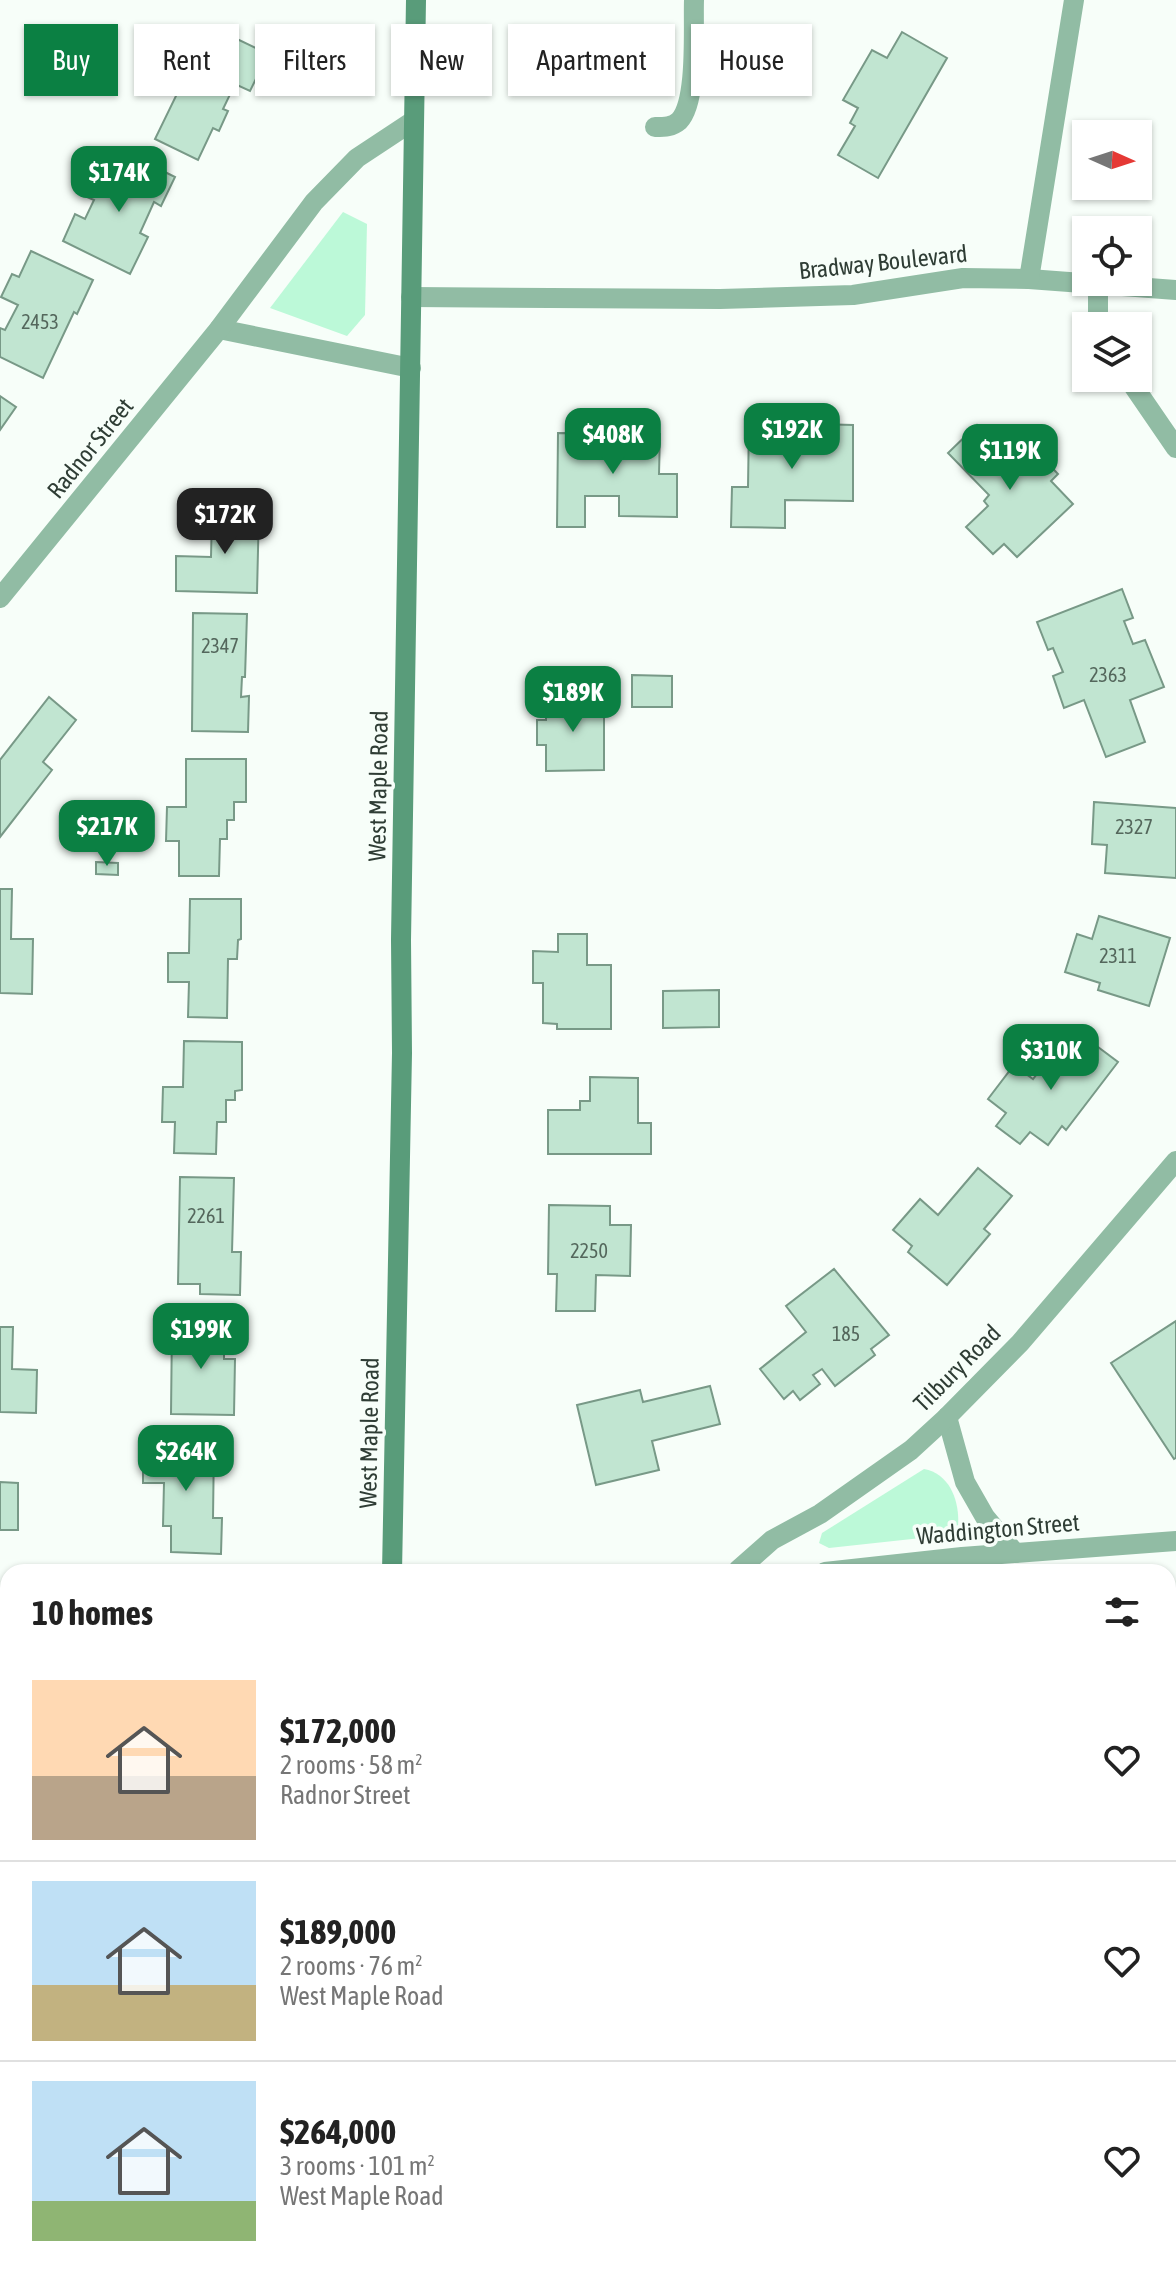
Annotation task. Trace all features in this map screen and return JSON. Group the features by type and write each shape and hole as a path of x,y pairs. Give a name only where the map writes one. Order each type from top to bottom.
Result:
{"main road":[{"name":"West Maple Road","path":"392,1564 416,0"}],"street":[{"path":"655,127 678,123 688,104 692,85 694,0"},
{"path":"1029,279 1074,0"},
{"name":"Radnor Street","path":"0,598 219,329 314,202 357,158 413,121"},
{"name":"Bradway Boulevard","path":"411,297 720,299 853,295 963,278 1072,283"},
{"name":"Bradway Boulevard","path":"1152,288 1176,290"},
{"path":"219,329 411,368"},
{"path":"1138,392 1176,448"},
{"name":"Tilbury Road","path":"747,1564 772,1540 820,1514 911,1450 947,1417 1020,1343 1176,1161"},
{"path":"947,1417 965,1482 985,1517 1015,1553"},
{"name":"Waddington Street","path":"905,1564 1176,1541"}],"green space":[{"path":"343,212 367,224 365,315 347,336 270,308"},
{"path":"924,1469 941,1477 952,1491 958,1527 949,1535 829,1548 819,1543 822,1533"}],"building":[{"path":"902,32 947,58 878,178 838,155 855,126 850,123 858,108 843,100 872,50 887,58"},
{"path":"239,40 255,48 255,81 250,91 239,86"},
{"path":"176,96 229,96 223,109 228,111 219,131 213,128 198,160 155,139"},
{"path":"133,156 175,177 161,206 154,202 140,233 148,237 130,274 63,241 75,214 85,219 94,200 80,194 92,172 120,185"},
{"path":"31,251 93,280 43,378 0,357 0,328 5,330 18,305 1,297 12,274 19,277"},
{"path":"0,396 16,407 0,430"},
{"path":"749,421 784,421 784,431 816,431 816,424 853,425 853,501 785,500 785,528 731,527 732,487 748,487"},
{"path":"977,425 991,439 998,433 1018,453 1021,450 1029,457 1036,451 1058,474 1051,481 1073,504 1017,557 1004,544 993,554 966,527 988,506 984,501 989,495 948,453"},
{"path":"558,433 660,434 659,474 677,474 677,517 619,516 619,496 585,496 585,527 557,527"},
{"path":"219,507 259,508 257,593 176,591 176,556 211,557 212,515 220,515"},
{"path":"1122,589 1133,618 1124,621 1133,644 1145,640 1164,687 1130,700 1145,742 1106,757 1084,700 1064,708 1053,676 1063,672 1053,648 1048,650 1037,622"},
{"path":"193,613 247,614 245,677 242,677 241,697 249,696 248,732 192,731"},
{"path":"632,675 672,676 672,707 632,707"},
{"path":"49,697 76,720 43,762 52,770 0,837 0,760"},
{"path":"546,698 604,699 604,770 546,771 546,745 537,745 537,720 546,720"},
{"path":"186,759 246,759 246,802 234,802 234,820 227,820 227,839 220,839 219,876 179,876 179,841 166,841 167,807 186,807"},
{"path":"1094,802 1176,808 1176,878 1105,873 1107,845 1092,844"},
{"path":"96,862 118,863 118,875 96,874"},
{"path":"0,889 12,889 11,939 33,939 32,994 0,993"},
{"path":"190,899 241,899 241,939 238,940 237,959 228,959 227,1018 188,1017 189,982 168,982 168,953 189,953"},
{"path":"1099,916 1170,938 1149,1006 1098,990 1100,983 1065,972 1077,934 1092,939"},
{"path":"558,934 587,934 587,965 611,965 611,1029 557,1029 557,1024 543,1023 543,983 533,983 533,951 558,952"},
{"path":"719,990 719,1027 663,1028 663,991"},
{"path":"1082,1035 1118,1062 1066,1130 1062,1126 1048,1145 1030,1132 1020,1144 996,1126 1006,1113 988,1099 1014,1065 1033,1079 1054,1052 1063,1060"},
{"path":"184,1041 242,1042 242,1090 235,1091 235,1100 226,1100 226,1122 217,1122 216,1154 174,1153 175,1122 162,1122 163,1087 183,1087"},
{"path":"590,1077 638,1078 638,1123 651,1123 651,1154 548,1154 548,1110 580,1110 580,1101 590,1101"},
{"path":"978,1168 1012,1196 984,1229 990,1234 947,1285 908,1252 912,1246 893,1230 920,1199 938,1215"},
{"path":"180,1177 234,1178 232,1252 241,1252 240,1295 200,1294 200,1284 178,1284"},
{"path":"549,1205 610,1206 610,1225 631,1225 630,1276 596,1275 595,1311 556,1311 557,1274 548,1274"},
{"path":"834,1269 889,1335 871,1349 875,1355 835,1386 822,1369 813,1375 820,1384 800,1400 793,1391 784,1399 760,1369 806,1332 786,1306"},
{"path":"1176,1321 1176,1458 1174,1459 1111,1363"},
{"path":"172,1324 224,1325 224,1359 235,1359 234,1415 171,1414"},
{"path":"0,1327 13,1327 12,1369 37,1370 36,1413 0,1412"},
{"path":"710,1386 720,1424 652,1441 659,1470 596,1485 577,1405 640,1390 643,1402"},
{"path":"143,1442 214,1443 213,1518 222,1518 221,1554 171,1552 171,1526 163,1526 164,1483 143,1483"},
{"path":"0,1482 18,1483 18,1530 0,1530"}]}
